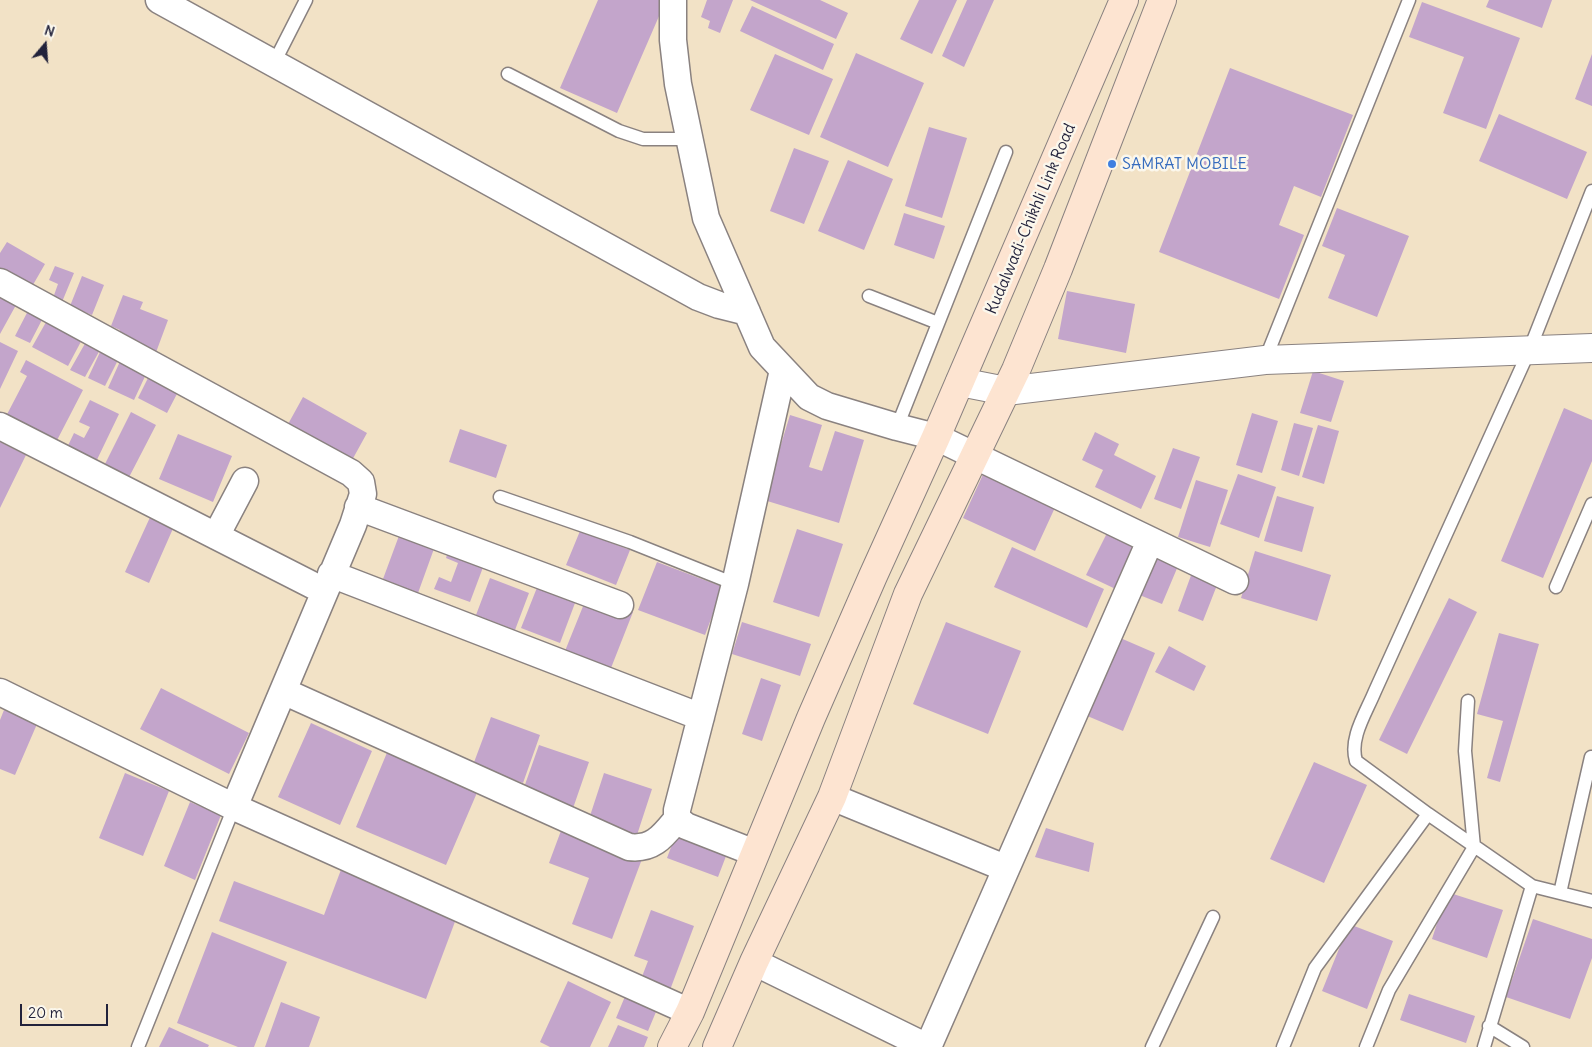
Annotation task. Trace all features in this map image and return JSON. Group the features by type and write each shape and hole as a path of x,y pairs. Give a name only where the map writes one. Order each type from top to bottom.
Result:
{"main road":[{"name":"Kudalwadi-Chikhli Link Road","path":"672,1047 690,1012 857,612 960,382 1124,0"},
{"path":"717,1047 754,962 832,797 908,594 1011,380 1058,269 1162,0"}],"street":[{"path":"159,0 698,297 719,305 747,312"},
{"path":"673,0 673,40 678,84 706,218 762,347 808,397 827,406 897,428 936,437 974,457 1235,581"},
{"path":"0,282 351,473 361,482 363,494 352,525 234,807"},
{"path":"960,382 1011,380 1264,360 1592,348"},
{"path":"283,691 629,847 640,848 653,843 677,819 677,810 735,584 783,370"},
{"path":"0,426 216,536 328,582 701,717"},
{"path":"216,536 244,481"},
{"path":"358,507 620,605"},
{"path":"754,962 928,1047 1150,541"},
{"path":"0,692 234,807 690,1012"},
{"path":"832,797 1005,868"},
{"path":"677,819 686,826 755,853"}],"lane":[{"path":"274,63 306,0"},
{"path":"1264,360 1409,0"},
{"path":"508,74 619,131 643,139 690,139"},
{"path":"897,428 1006,152"},
{"path":"1592,190 1530,351 1379,682 1354,742 1353,752 1356,762 1474,847 1532,886 1592,901"},
{"path":"869,296 938,323"},
{"path":"500,497 630,542 735,584"},
{"path":"1556,587 1592,504"},
{"path":"1366,1047 1389,990 1474,847 1471,798 1465,751 1468,701"},
{"path":"1560,893 1591,757"},
{"path":"138,1047 234,807"},
{"path":"1283,1047 1315,968 1428,814"},
{"path":"1484,1047 1532,886"},
{"path":"1152,1047 1212,917"},
{"path":"1489,1026 1523,1047"}],"building":[{"path":"598,0 666,0 617,113 560,88"},
{"path":"707,0 733,0 720,33 708,28 710,21 701,17"},
{"path":"750,0 820,0 848,13 836,39"},
{"path":"919,0 957,0 932,54 900,39"},
{"path":"967,0 994,0 964,67 942,56"},
{"path":"1489,0 1552,0 1542,28 1486,7"},
{"path":"1422,2 1520,38 1486,129 1443,113 1464,57 1409,37"},
{"path":"752,6 834,44 823,70 740,31"},
{"path":"856,53 924,83 888,167 820,137"},
{"path":"775,54 833,79 809,135 750,110"},
{"path":"1592,54 1592,106 1575,99"},
{"path":"1230,68 1353,115 1321,197 1294,186 1279,225 1304,235 1279,299 1159,252"},
{"path":"1499,114 1587,152 1567,199 1479,161"},
{"path":"929,127 967,138 942,218 905,206"},
{"path":"794,148 829,161 804,224 770,211"},
{"path":"848,160 893,179 864,250 818,231"},
{"path":"1337,208 1409,236 1377,317 1328,298 1345,255 1322,246"},
{"path":"904,213 945,226 934,259 894,245"},
{"path":"7,242 45,264 30,290 0,273 0,253"},
{"path":"55,266 74,273 62,302 53,298 58,284 49,280"},
{"path":"82,276 104,285 92,315 70,306"},
{"path":"1067,291 1135,304 1126,353 1058,339"},
{"path":"123,295 143,302 140,309 168,320 155,355 116,339 120,330 111,326"},
{"path":"0,297 16,305 0,334"},
{"path":"30,307 45,314 30,343 15,336"},
{"path":"50,315 85,334 68,366 32,347"},
{"path":"87,340 101,348 85,377 70,370"},
{"path":"0,342 18,351 0,389"},
{"path":"101,350 119,358 105,386 88,378"},
{"path":"122,357 148,370 134,400 108,388"},
{"path":"26,360 83,390 53,448 3,422 27,376 20,372"},
{"path":"1313,371 1344,381 1331,422 1300,413"},
{"path":"150,374 179,390 167,413 138,398"},
{"path":"303,397 367,433 351,462 287,426"},
{"path":"90,400 119,414 93,468 64,454 74,433 84,438 90,427 79,422"},
{"path":"1564,408 1592,420 1592,461 1543,578 1501,561"},
{"path":"131,412 156,425 126,483 102,470"},
{"path":"1252,413 1278,421 1262,473 1236,465"},
{"path":"790,415 822,425 809,467 822,471 835,431 864,440 839,523 764,500"},
{"path":"1294,423 1313,428 1299,476 1281,470"},
{"path":"1318,425 1339,431 1324,484 1302,477"},
{"path":"460,429 507,445 496,478 449,462"},
{"path":"1095,432 1119,444 1114,455 1156,476 1141,509 1095,487 1103,470 1082,460"},
{"path":"178,434 232,456 213,502 159,479"},
{"path":"0,442 26,455 0,508"},
{"path":"1173,448 1200,457 1181,509 1154,499"},
{"path":"986,468 1058,501 1035,551 963,518"},
{"path":"1238,474 1276,487 1259,538 1220,524"},
{"path":"1196,480 1228,490 1210,547 1178,537"},
{"path":"1277,496 1314,507 1302,552 1264,541"},
{"path":"152,513 175,524 149,583 125,572"},
{"path":"797,529 843,544 819,617 773,602"},
{"path":"580,531 630,550 616,585 566,565"},
{"path":"400,533 435,546 418,593 383,579"},
{"path":"1107,533 1142,550 1122,592 1086,575"},
{"path":"1012,547 1104,589 1087,628 994,587"},
{"path":"449,549 485,562 470,602 434,589 439,577 451,582 458,563 446,558"},
{"path":"1255,551 1331,575 1317,621 1241,598"},
{"path":"1148,554 1178,566 1162,604 1132,592"},
{"path":"657,562 723,587 705,635 638,610"},
{"path":"1193,570 1219,580 1203,621 1178,611"},
{"path":"490,578 529,593 515,630 476,615"},
{"path":"540,580 578,595 560,643 521,628"},
{"path":"588,594 633,612 611,668 565,651"},
{"path":"1449,598 1477,612 1407,754 1379,740"},
{"path":"742,622 811,644 800,676 732,654"},
{"path":"946,622 1021,651 988,734 913,704"},
{"path":"1499,633 1539,644 1500,782 1487,778 1503,721 1477,714"},
{"path":"1118,637 1155,653 1123,731 1085,715"},
{"path":"1169,646 1206,666 1194,691 1155,672"},
{"path":"761,678 781,685 762,741 742,734"},
{"path":"161,688 249,733 229,774 140,729"},
{"path":"4,710 37,724 15,775 0,769 0,720"},
{"path":"491,717 540,735 523,783 473,765"},
{"path":"311,723 372,751 340,825 278,797"},
{"path":"391,743 482,781 446,865 356,827"},
{"path":"539,745 589,762 571,814 521,796"},
{"path":"1314,762 1367,785 1324,883 1270,859"},
{"path":"125,773 169,791 143,856 99,838"},
{"path":"604,773 652,789 637,835 589,819"},
{"path":"190,802 221,815 195,880 164,866"},
{"path":"562,828 642,859 612,939 572,924 589,878 549,863"},
{"path":"1046,828 1094,843 1089,872 1035,857"},
{"path":"677,831 728,851 718,877 667,858"},
{"path":"342,867 459,911 426,999 219,921 234,881 324,915"},
{"path":"1447,892 1503,910 1487,958 1432,939"},
{"path":"651,910 694,926 667,998 638,987 648,961 634,956"},
{"path":"1533,919 1592,939 1592,958 1570,1019 1506,997"},
{"path":"1349,924 1393,941 1367,1009 1322,991"},
{"path":"212,932 287,962 254,1047 238,1047 177,1023"},
{"path":"568,981 611,1002 590,1047 550,1047 540,1042"},
{"path":"626,994 658,1007 648,1031 616,1018"},
{"path":"1409,994 1475,1016 1466,1043 1400,1020"},
{"path":"281,1002 320,1017 309,1047 265,1047"},
{"path":"618,1025 648,1037 644,1047 608,1047"},
{"path":"169,1027 209,1045 208,1047 159,1047"}],"place":[{"name":"SAMRAT MOBILE","path":"1112,164"}]}
